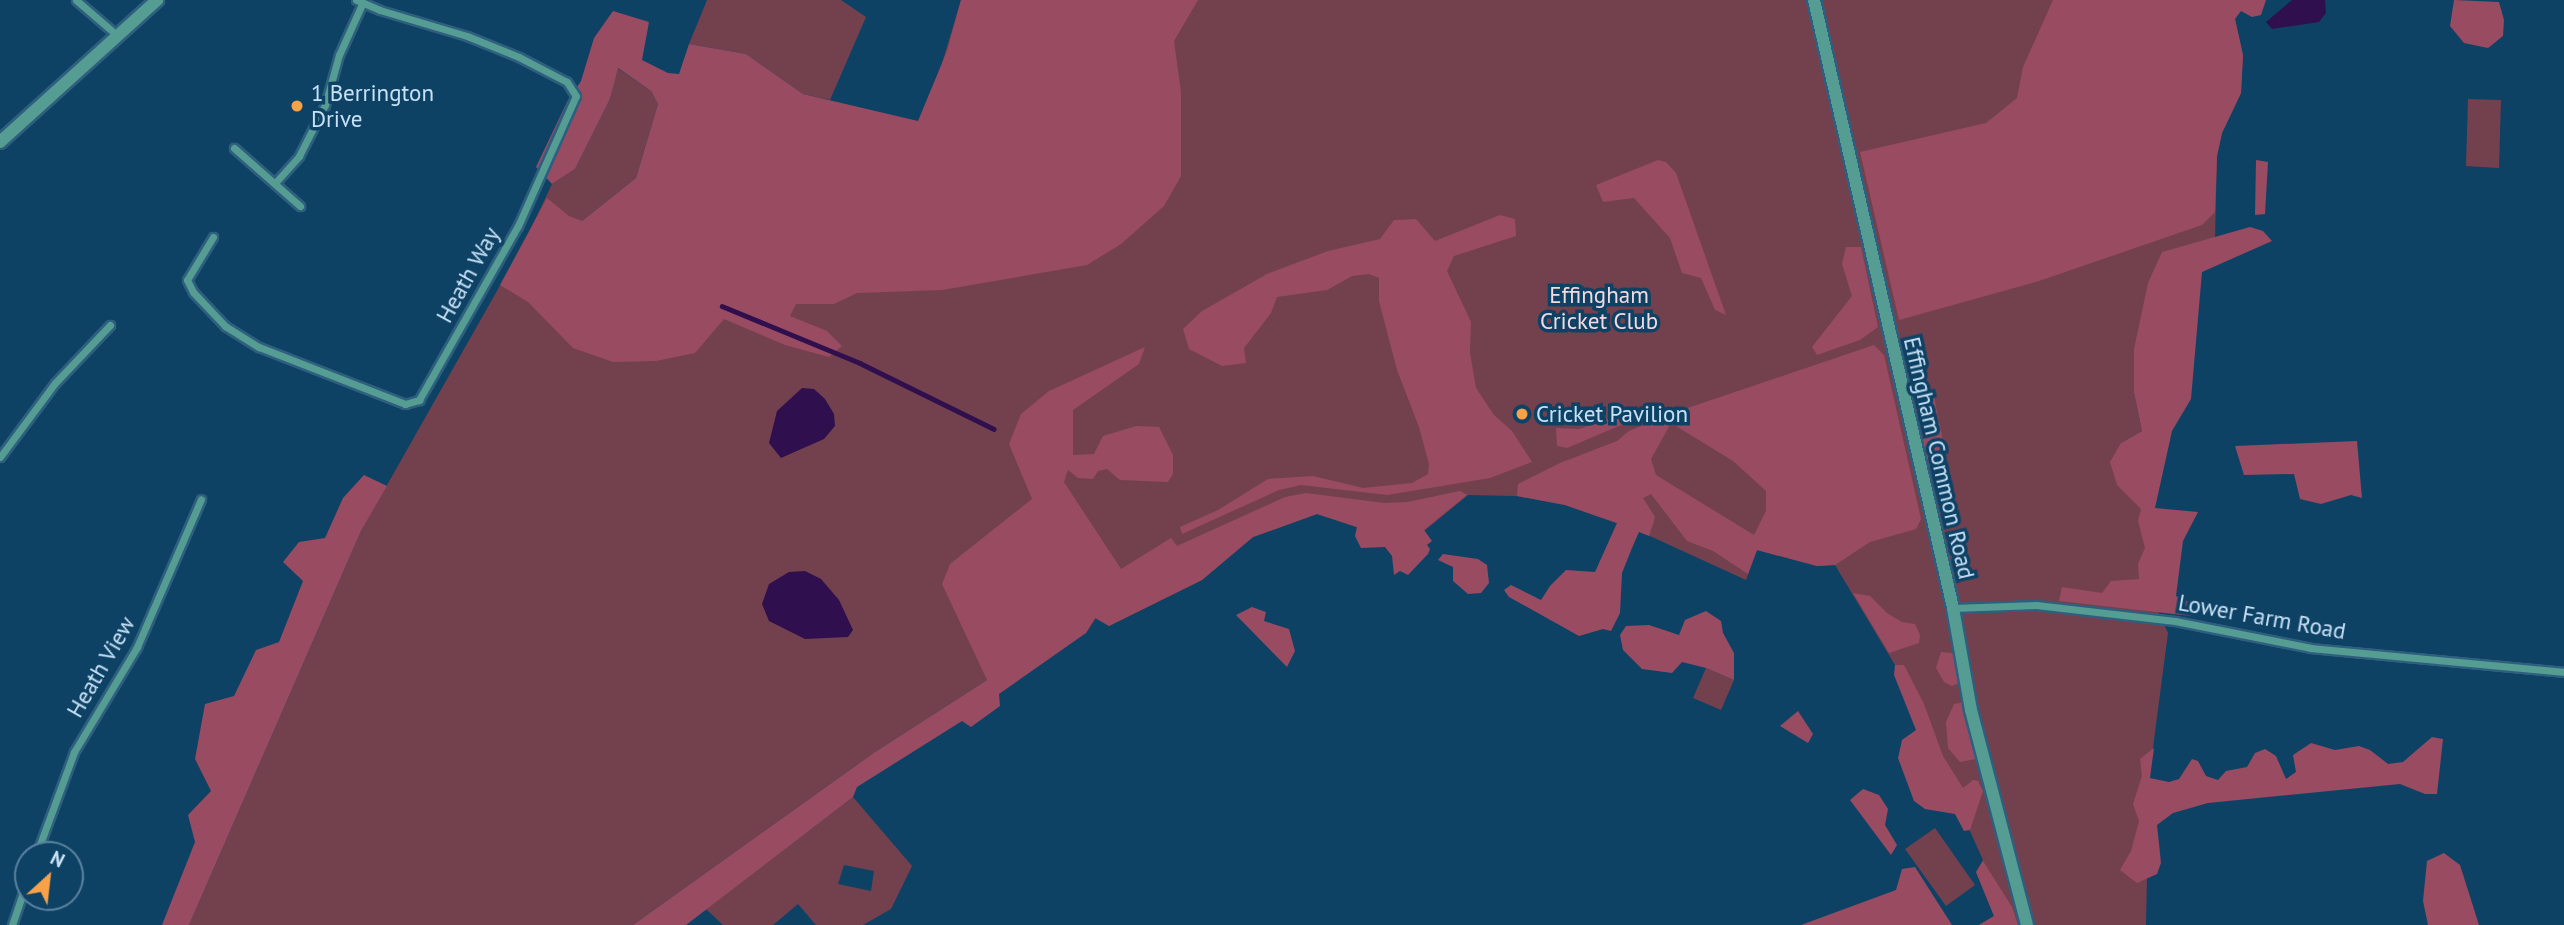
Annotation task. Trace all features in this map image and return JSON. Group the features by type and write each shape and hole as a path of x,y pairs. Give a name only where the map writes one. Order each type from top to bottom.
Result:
{"street":[{"path":"76,0 119,36"},
{"path":"0,142 157,0"},
{"name":"Effingham Common Road","path":"1814,0 1953,608 1971,710 2026,925"},
{"path":"275,184 299,156 325,105 335,64 359,2"},
{"name":"Heath Way","path":"213,237 187,280 193,292 225,326 259,347 393,399 410,404 419,400 518,226 576,96 567,82 519,57 467,36 359,2"},
{"path":"234,148 300,206"},
{"path":"0,457 55,383 110,325"},
{"name":"Heath View","path":"41,841 74,752 137,647 201,499"},
{"name":"Lower Farm Road","path":"1953,608 2036,605 2175,621 2311,648 2564,672"}],"green space":[{"path":"707,0 841,0 866,17 830,100 803,94 746,54 689,44"},
{"name":"Effingham Cricket Club","path":"961,0 2244,0 2235,19 2243,55 2241,93 2222,133 2217,156 2215,238 2162,253 2134,393 2142,431 2121,443 2141,509 2159,613 2168,633 2149,778 2146,925 1979,925 1994,916 1976,872 1983,860 1895,665 1835,565 1817,566 1757,550 1746,580 1639,531 1565,505 1517,496 1468,495 1424,531 1362,529 1317,514 1253,537 1202,580 1109,626 1096,618 1086,633 987,680 875,752 633,925 189,925 361,531 523,245 552,184 575,169 610,99 617,68 651,91 658,104 636,178 582,221 923,127"},
{"path":"2468,99 2501,100 2499,168 2466,166"},
{"path":"1706,668 1734,680 1721,710 1693,698"},
{"path":"853,797 912,866 891,909 863,925 816,925 798,904 773,925 723,925 706,909","holes":["844,865 874,871 871,891 838,884"]},
{"path":"1935,828 1975,885 1946,906 1905,849"}],"shaded area":[{"path":"961,0 1198,0 1174,41 1181,92 1181,176 1164,206 1121,244 1087,265 942,290 857,293 834,304 796,304 790,316 827,331 842,346 829,357 785,345 724,319 695,353 656,361 613,362 573,348 528,302 500,285 547,198 569,216 582,221 636,178 658,104 651,91 618,68 610,99 575,169 552,184 536,167 567,102 581,81 594,38 613,11 649,22 642,60 668,73 679,74 689,44 746,54 803,94 918,121 947,51"},
{"path":"2053,0 2266,0 2261,15 2252,17 2241,11 2235,19 2243,55 2241,93 2222,133 2217,156 2215,212 2202,225 2039,281 1899,320 1860,152 1986,123 2017,98 2023,67"},
{"path":"2292,0 2325,0 2326,13 2319,22 2272,29 2266,22"},
{"path":"2454,0 2499,2 2504,20 2503,36 2488,48 2464,43 2450,26"},
{"path":"1658,160 1666,162 1676,173 1726,315 1715,310 1701,278 1682,273 1670,238 1634,198 1603,202 1596,185"},
{"path":"2256,160 2268,162 2265,214 2255,215"},
{"path":"1500,215 1515,219 1516,236 1454,256 1447,271 1471,322 1470,353 1476,388 1494,415 1512,431 1532,462 1490,478 1387,495 1301,485 1279,490 1182,534 1180,527 1218,510 1268,479 1313,476 1363,488 1412,483 1428,474 1429,464 1419,427 1397,370 1379,301 1379,278 1369,274 1352,276 1327,290 1277,297 1271,313 1244,348 1246,363 1222,366 1189,349 1183,329 1202,311 1267,274 1328,251 1380,239 1394,220 1416,219 1435,241"},
{"path":"2250,227 2263,231 2272,241 2202,272 2191,399 2172,431 2155,508 2198,512 2183,541 2176,596 2195,605 2191,616 2059,601 2062,587 2102,593 2111,581 2139,579 2138,564 2145,548 2138,521 2141,509 2117,485 2110,462 2121,443 2142,431 2134,393 2134,349 2148,283 2162,252"},
{"path":"1846,247 1861,247 1878,327 1860,340 1817,355 1812,347 1852,296 1842,264"},
{"path":"1874,345 1884,355 1921,519 1916,529 1870,542 1835,565 1817,566 1757,550 1748,574 1713,551 1687,541 1651,494 1643,498 1655,517 1653,524 1649,536 1639,532 1622,573 1620,613 1611,631 1603,629 1579,636 1509,597 1504,590 1511,585 1541,600 1566,570 1595,572 1617,523 1565,505 1517,496 1518,484 1560,463 1617,441 1629,431 1667,415","holes":["1671,423 1733,461 1766,491 1766,511 1754,535 1656,475 1651,459"]},
{"path":"1145,347 1139,364 1073,410 1073,455 1094,454 1103,436 1136,426 1159,427 1173,455 1173,474 1168,482 1120,480 1107,469 1098,471 1093,479 1078,478 1068,470 1064,482 1121,569 1171,538 1177,546 1285,497 1306,493 1384,503 1407,502 1460,491 1467,495 1424,530 1432,541 1427,545 1430,549 1408,575 1400,571 1394,575 1392,556 1385,547 1361,548 1355,536 1357,527 1317,514 1253,537 1202,580 1109,626 1095,618 1086,633 999,694 1000,706 971,727 962,721 857,787 853,797 686,925 633,925 875,752 987,680 942,584 950,564 1032,499 1009,444 1021,414 1049,391"},
{"path":"1909,357 1918,359 1924,385 1933,391 1947,461 1943,480 1930,476 1904,362"},
{"path":"802,388 814,389 825,399 834,414 835,426 824,439 781,458 769,443 777,411"},
{"path":"1636,409 1647,414 1567,448 1557,446 1556,428 1579,429"},
{"path":"2357,441 2362,498 2351,495 2321,504 2300,499 2294,474 2244,475 2235,446"},
{"path":"364,475 387,486 361,531 189,925 162,925 195,842 188,815 211,791 195,759 205,704 234,696 256,650 279,642 303,581 283,562 299,542 325,538 343,498"},
{"path":"1443,554 1478,559 1487,565 1489,583 1481,593 1468,594 1453,581 1453,567 1438,560"},
{"path":"805,571 821,579 839,600 853,630 848,637 805,639 769,621 762,604 769,584 789,572"},
{"path":"1853,593 1870,596 1887,613 1902,622 1915,624 1920,635 1919,643 1889,653"},
{"path":"1252,607 1266,612 1264,621 1289,629 1295,651 1287,667 1236,615"},
{"path":"1706,611 1721,621 1723,633 1734,653 1734,680 1706,668 1682,662 1672,673 1642,669 1623,650 1620,635 1626,626 1649,625 1679,635 1685,620"},
{"path":"1941,652 1952,653 1958,666 1959,683 1952,686 1944,682 1936,668"},
{"path":"1895,665 1904,665 1924,704 1943,756 1963,788 1973,780 1978,781 1983,791 1970,830 1964,831 1955,814 1925,809 1914,801 1898,758 1902,740 1916,730 1894,675"},
{"path":"1965,702 1976,759 1960,762 1948,748 1946,722 1954,704"},
{"path":"1798,711 1813,734 1808,743 1780,726"},
{"path":"2432,737 2443,739 2437,794 2425,794 2400,784 2208,803 2173,813 2157,825 2161,863 2157,874 2137,883 2120,870 2131,851 2139,821 2133,804 2142,776 2140,759 2154,748 2150,778 2169,782 2179,779 2192,759 2198,761 2206,776 2218,780 2226,771 2247,767 2255,753 2265,749 2276,756 2286,779 2296,772 2293,755 2311,743 2335,750 2359,746 2370,750 2388,764 2403,762"},
{"path":"1863,789 1879,795 1888,809 1885,825 1897,845 1891,855 1850,800"},
{"path":"2444,853 2460,865 2479,925 2428,925 2423,901 2427,861"},
{"path":"1983,861 2012,907 2018,925 1979,925 1994,916 1976,872"},
{"path":"1915,867 1952,925 1801,925 1896,890 1902,869"}],"waterway":[{"path":"722,306 860,363 994,429"}],"place":[{"name":"1 Berrington Drive","path":"297,106"},
{"name":"Cricket Pavilion","path":"1522,414"}]}
